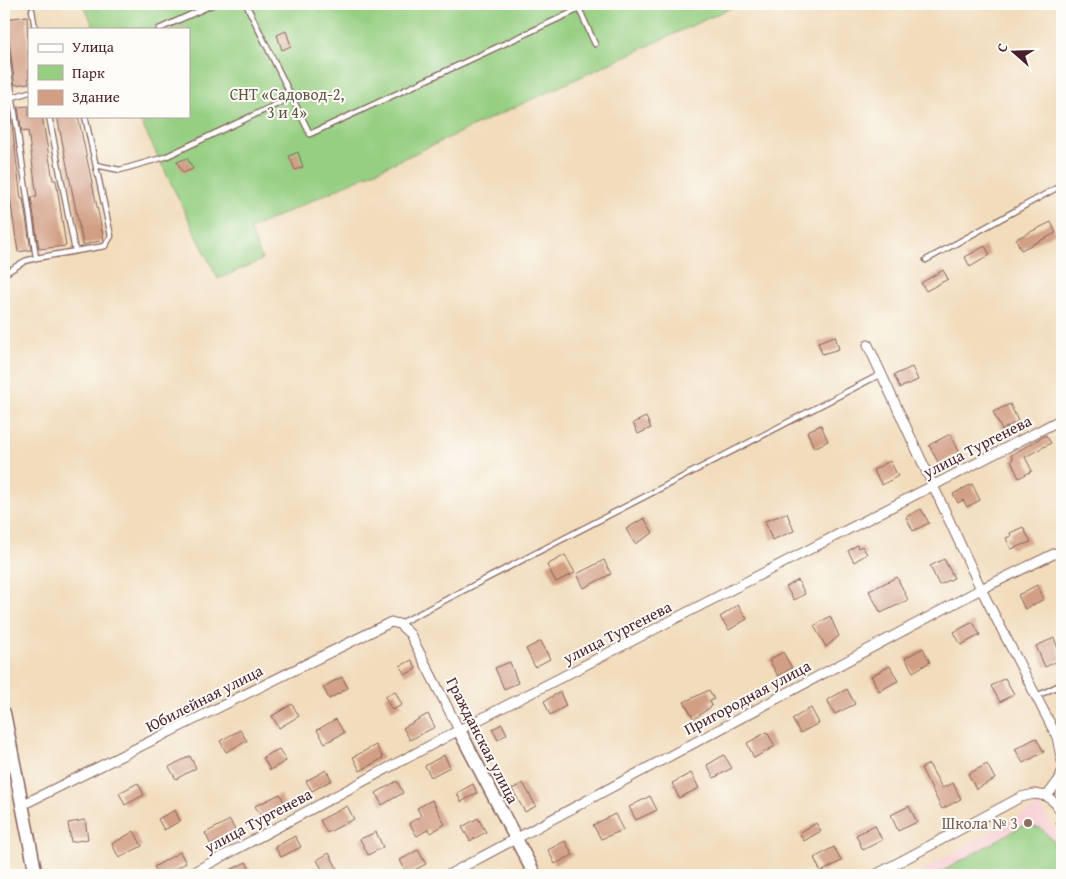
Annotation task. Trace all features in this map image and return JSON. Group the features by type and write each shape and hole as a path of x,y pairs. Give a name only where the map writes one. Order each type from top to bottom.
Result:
{"street":[{"path":"868,345 981,589 1057,737 1062,762"},
{"name":"улица Тургенева","path":"188,875 459,730 1062,419"},
{"name":"Пригородная улица","path":"448,875 981,589 1062,550"},
{"name":"Юбилейная улица","path":"24,804 384,624 391,622 398,624"},
{"name":"Гражданская улица","path":"398,624 410,634 534,875"},
{"path":"4,713 24,804 36,875"},
{"path":"1047,796 1059,780 1062,772"},
{"path":"875,875 1021,797 1034,794 1047,796 1062,813"}],"lane":[{"path":"161,28 214,4"},
{"path":"246,4 310,134 578,6 590,4"},
{"path":"578,6 595,44"},
{"path":"32,10 34,28"},
{"path":"4,38 36,258"},
{"path":"4,100 28,92"},
{"path":"96,165 120,170 165,157 292,97"},
{"path":"49,118 75,251"},
{"path":"4,274 25,261 105,246 110,239 85,118"},
{"path":"926,260 1062,185"},
{"path":"398,624 882,373"},
{"path":"1037,696 1062,684"}],"shaded area":[{"name":"Школа № 3","path":"1040,804 1062,842 1062,875 914,875"}],"green space":[{"name":"СНТ «Садовод-2, 3 и 4»","path":"83,4 739,4 250,229 262,260 218,279 139,118 190,118 190,28 95,28"},
{"name":"Школа № 3","path":"1022,826 1041,828 1054,842 1055,862 1044,875 936,875"}],"building":[{"path":"27,16 28,83 15,85 6,19"},
{"path":"286,31 291,46 282,50 277,35"},
{"path":"28,106 28,118 42,118 53,180 56,180 66,246 39,249 31,197 37,197 28,131 22,132 18,107"},
{"path":"10,108 21,199 23,199 31,250 18,252 4,158 4,109"},
{"path":"57,118 78,118 104,240 83,245"},
{"path":"298,152 303,167 295,170 289,156"},
{"path":"187,158 193,169 183,173 177,162"},
{"path":"1051,222 1056,233 1021,250 1016,239"},
{"path":"985,246 990,255 970,267 965,257"},
{"path":"943,270 948,279 926,291 921,283"},
{"path":"835,336 839,349 822,354 818,342"},
{"path":"912,367 918,380 900,388 894,375"},
{"path":"1010,404 1018,421 1002,430 993,412"},
{"path":"646,417 651,428 638,434 633,423"},
{"path":"821,425 828,441 814,448 807,431"},
{"path":"950,434 960,453 939,464 929,445"},
{"path":"1046,435 1051,443 1025,457 1032,471 1019,478 1011,461 1013,459 1011,455"},
{"path":"890,461 898,476 882,485 873,470"},
{"path":"972,484 980,500 967,507 963,500 958,503 953,494"},
{"path":"921,509 929,523 913,531 906,517"},
{"path":"787,513 794,531 772,540 765,521"},
{"path":"644,518 653,533 635,544 626,529"},
{"path":"1023,527 1031,542 1011,549 1006,538 1011,536 1010,533"},
{"path":"857,545 858,548 862,546 867,554 854,562 848,551"},
{"path":"565,555 575,573 556,582 547,565"},
{"path":"944,559 954,578 939,585 930,566"},
{"path":"604,560 611,574 584,588 577,574"},
{"path":"897,577 908,600 881,613 869,591"},
{"path":"798,580 805,594 794,600 786,587"},
{"path":"1037,585 1044,599 1025,609 1018,595"},
{"path":"738,605 747,619 729,630 720,617"},
{"path":"830,616 839,636 826,647 814,626"},
{"path":"973,622 980,635 961,645 954,632"},
{"path":"1054,638 1062,659 1045,667 1036,646"},
{"path":"541,641 550,659 535,667 526,649"},
{"path":"923,648 930,662 913,672 905,658"},
{"path":"783,652 792,668 778,676 769,660"},
{"path":"412,660 416,669 405,675 400,666"},
{"path":"510,662 518,683 504,689 495,668"},
{"path":"890,666 898,681 879,691 871,676"},
{"path":"342,677 348,688 329,699 323,687"},
{"path":"1005,678 1014,694 1000,702 991,686"},
{"path":"847,689 855,704 835,714 827,700"},
{"path":"709,690 714,699 710,701 712,706 694,719 684,702"},
{"path":"395,691 402,705 392,710 385,697"},
{"path":"560,692 566,706 550,715 544,701"},
{"path":"292,704 299,716 279,728 272,716"},
{"path":"811,708 819,723 800,733 792,719"},
{"path":"428,714 435,727 410,740 403,728"},
{"path":"336,719 344,733 325,743 317,730"},
{"path":"502,724 507,734 498,740 492,729"},
{"path":"240,730 247,741 226,752 220,741"},
{"path":"767,732 775,746 754,758 747,743"},
{"path":"1036,738 1044,752 1023,763 1015,749"},
{"path":"376,745 383,758 360,771 353,757"},
{"path":"279,749 286,761 270,770 263,757"},
{"path":"444,755 450,767 431,777 425,766"},
{"path":"724,755 732,768 714,778 707,765"},
{"path":"190,756 196,768 176,779 169,767"},
{"path":"929,764 942,788 953,783 961,799 942,809 921,768"},
{"path":"987,764 995,779 976,789 968,774"},
{"path":"326,770 332,780 312,791 306,781"},
{"path":"691,773 699,788 679,798 672,783"},
{"path":"397,781 403,793 382,805 376,793"},
{"path":"138,783 144,795 125,805 119,793"},
{"path":"523,783 536,806 525,812 512,789"},
{"path":"473,784 477,793 461,802 457,793"},
{"path":"280,794 286,806 262,818 255,806"},
{"path":"650,796 657,810 636,820 629,807"},
{"path":"432,800 445,824 431,833 429,829 417,836 409,823 421,816 417,808"},
{"path":"347,806 354,819 327,833 320,820"},
{"path":"909,806 917,822 898,831 891,815"},
{"path":"175,810 180,821 164,830 158,819"},
{"path":"615,814 623,830 601,839 593,825"},
{"path":"478,818 486,832 470,841 462,827"},
{"path":"85,820 88,839 71,842 68,823"},
{"path":"230,820 236,832 211,845 205,833"},
{"path":"816,823 821,831 804,841 799,833"},
{"path":"875,825 882,840 863,850 856,835"},
{"path":"134,831 142,846 119,858 112,844"},
{"path":"376,832 383,847 368,855 360,839"},
{"path":"295,836 301,847 281,857 275,847"},
{"path":"565,841 573,855 555,864 548,850"},
{"path":"834,847 841,861 821,872 814,858"},
{"path":"418,850 426,864 407,874 400,860"},
{"path":"180,852 186,863 164,875 159,875 154,867"},
{"path":"329,853 337,868 325,875 317,860"},
{"path":"246,862 251,872 244,875 221,875"}],"place":[{"name":"Школа № 3","path":"1028,823"}]}
